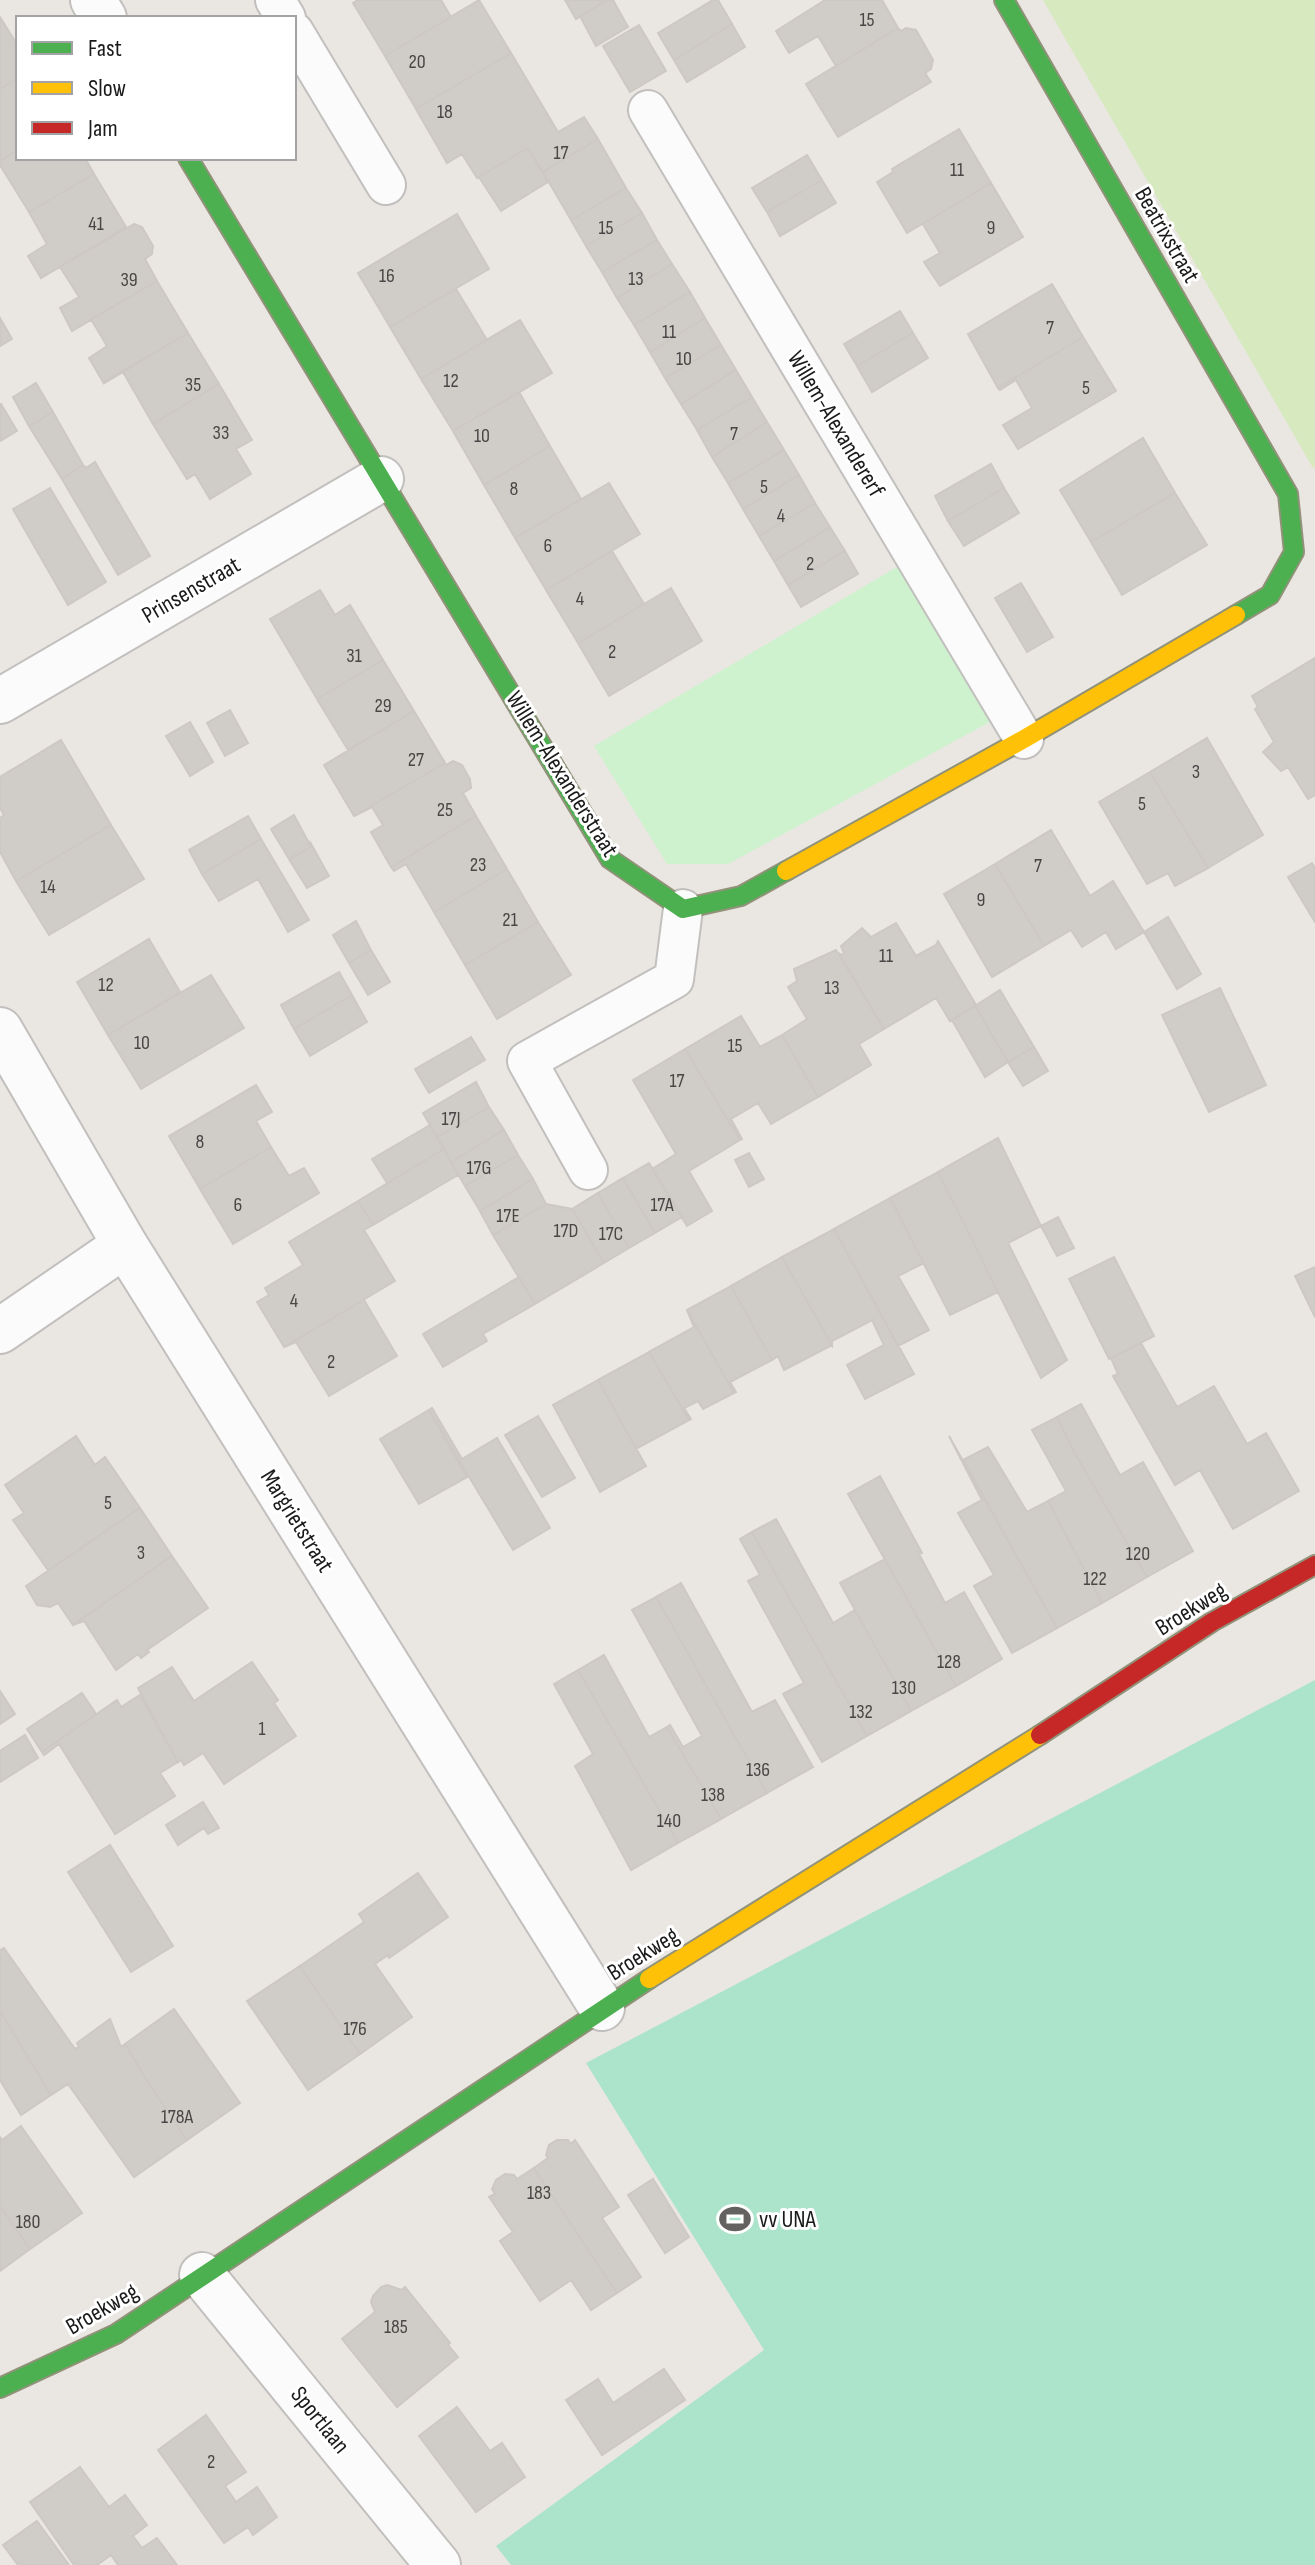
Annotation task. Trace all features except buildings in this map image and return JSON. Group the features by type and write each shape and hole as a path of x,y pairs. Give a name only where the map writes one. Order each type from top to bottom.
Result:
{"street":[{"name":"Beatrixstraat","path":"1004,0 1288,494 1294,552 1270,595 1024,739"},
{"name":"Willem-Alexanderstraat","path":"189,160 610,859 683,909"},
{"name":"Prinsenstraat","path":"0,701 381,479"},
{"path":"683,909 741,896 1024,739"},
{"name":"Margrietstraat","path":"0,1030 125,1245 602,2008"},
{"path":"0,1331 125,1245"},
{"name":"Broekweg","path":"0,2388 116,2334 602,2008 1081,1709 1212,1622 1315,1565"},
{"name":"Sportlaan","path":"202,2275 438,2565"}],"lane":[{"path":"296,35 386,185"},
{"name":"Willem-Alexandererf","path":"648,110 1024,739"},
{"path":"588,1170 527,1061 674,979 683,909"}],"green space":[{"path":"1043,0 1315,0 1315,467 1313,468"},
{"path":"907,561 999,717 728,864 667,864 594,746"},
{"path":"1315,1680 1315,2565 511,2565 496,2546 764,2350 586,2063"}],"traffic: fast":[{"path":"1004,0 1288,494 1294,552 1270,595 1236,615"},
{"path":"189,160 610,859 683,909 741,896 786,871"},
{"path":"0,2388 116,2334 649,1979"}],"traffic: slow":[{"path":"786,871 1024,739 1236,615"},
{"path":"649,1979 1040,1735"}],"traffic: jam":[{"path":"1040,1735 1212,1622 1315,1565"}],"place":[{"name":"vv UNA","path":"735,2219"}]}
